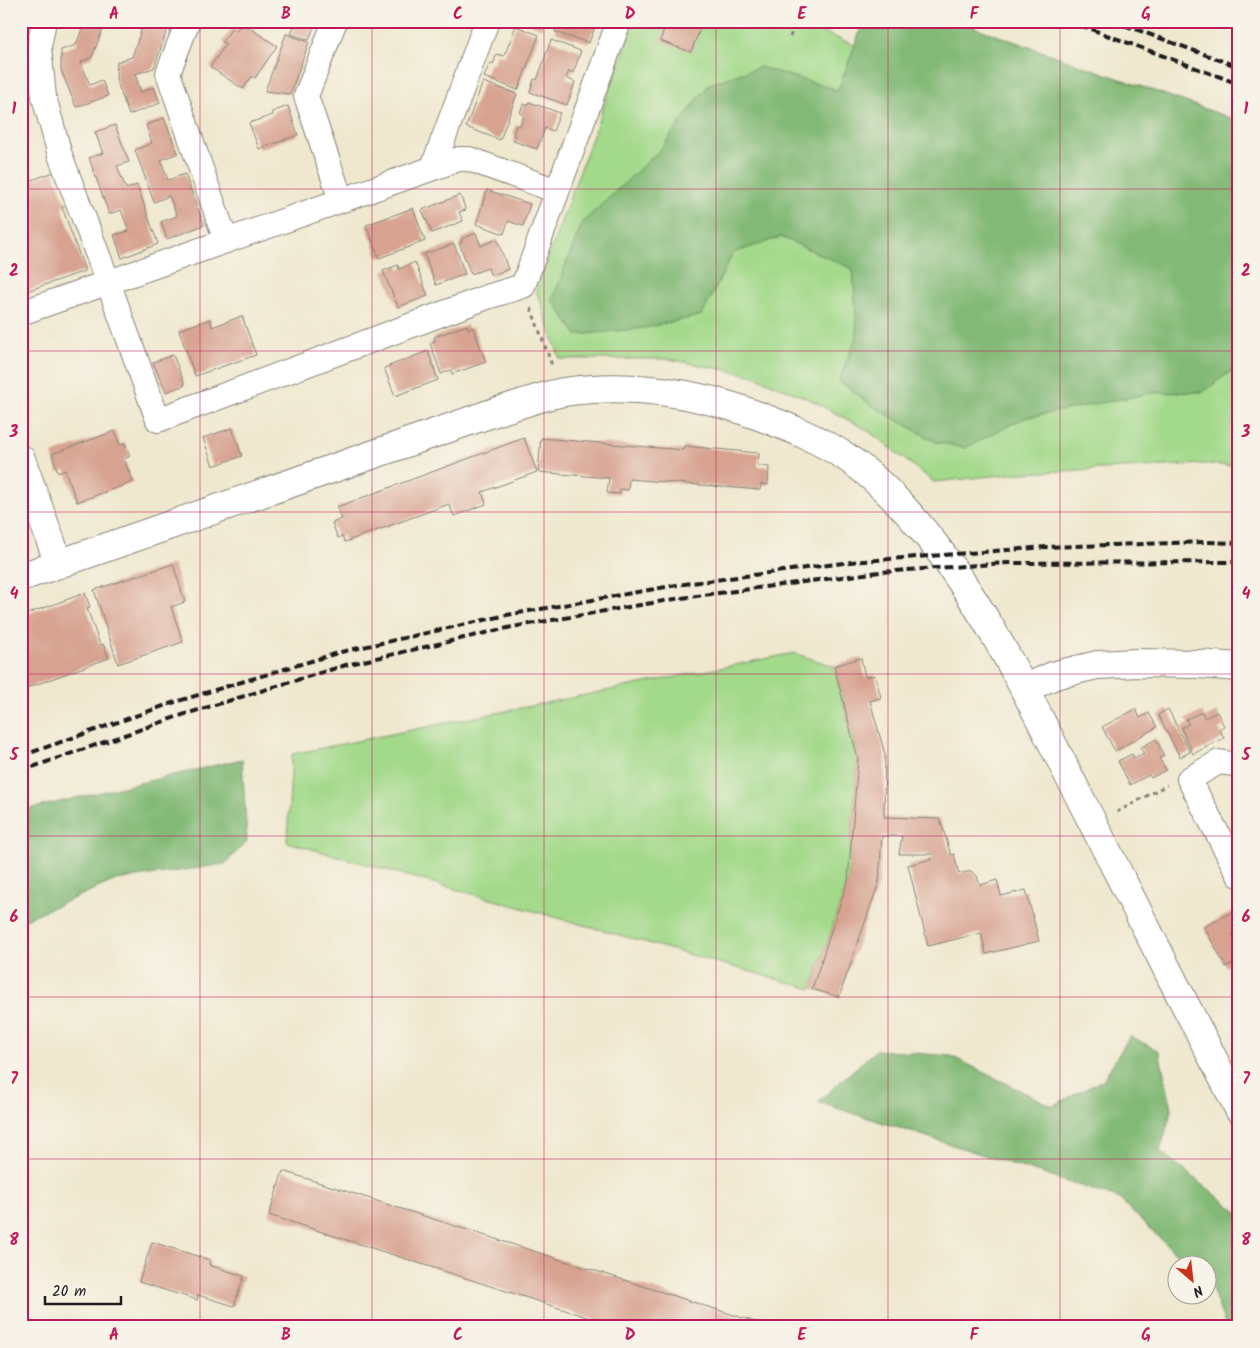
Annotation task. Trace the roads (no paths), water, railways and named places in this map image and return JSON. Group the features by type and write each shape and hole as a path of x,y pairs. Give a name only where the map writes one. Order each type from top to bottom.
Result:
{"main road":[{"path":"21,577 498,411 561,392 608,388 673,392 732,406 786,426 846,457 883,486 915,520 974,600 1024,689 1239,1109"},
{"path":"21,458 59,564"},
{"path":"1024,689 1055,675 1097,665 1146,663 1239,667"}],"street":[{"path":"44,21 39,47 44,97 60,155 158,420 523,286 619,21"},
{"path":"188,21 168,73 226,241"},
{"path":"335,21 306,96 341,200"},
{"path":"433,167 487,21"},
{"path":"21,313 459,159 469,159 557,190"},
{"path":"1239,765 1219,762 1189,779 1239,875"}],"railway":[{"path":"1069,21 1239,84"},
{"path":"1113,21 1239,67"},
{"path":"21,756 175,702 341,652 507,615 677,585 851,562 1047,547 1204,542 1239,543"},
{"path":"21,771 179,716 346,665 512,627 681,598 880,572 1007,563 1239,562"}]}
